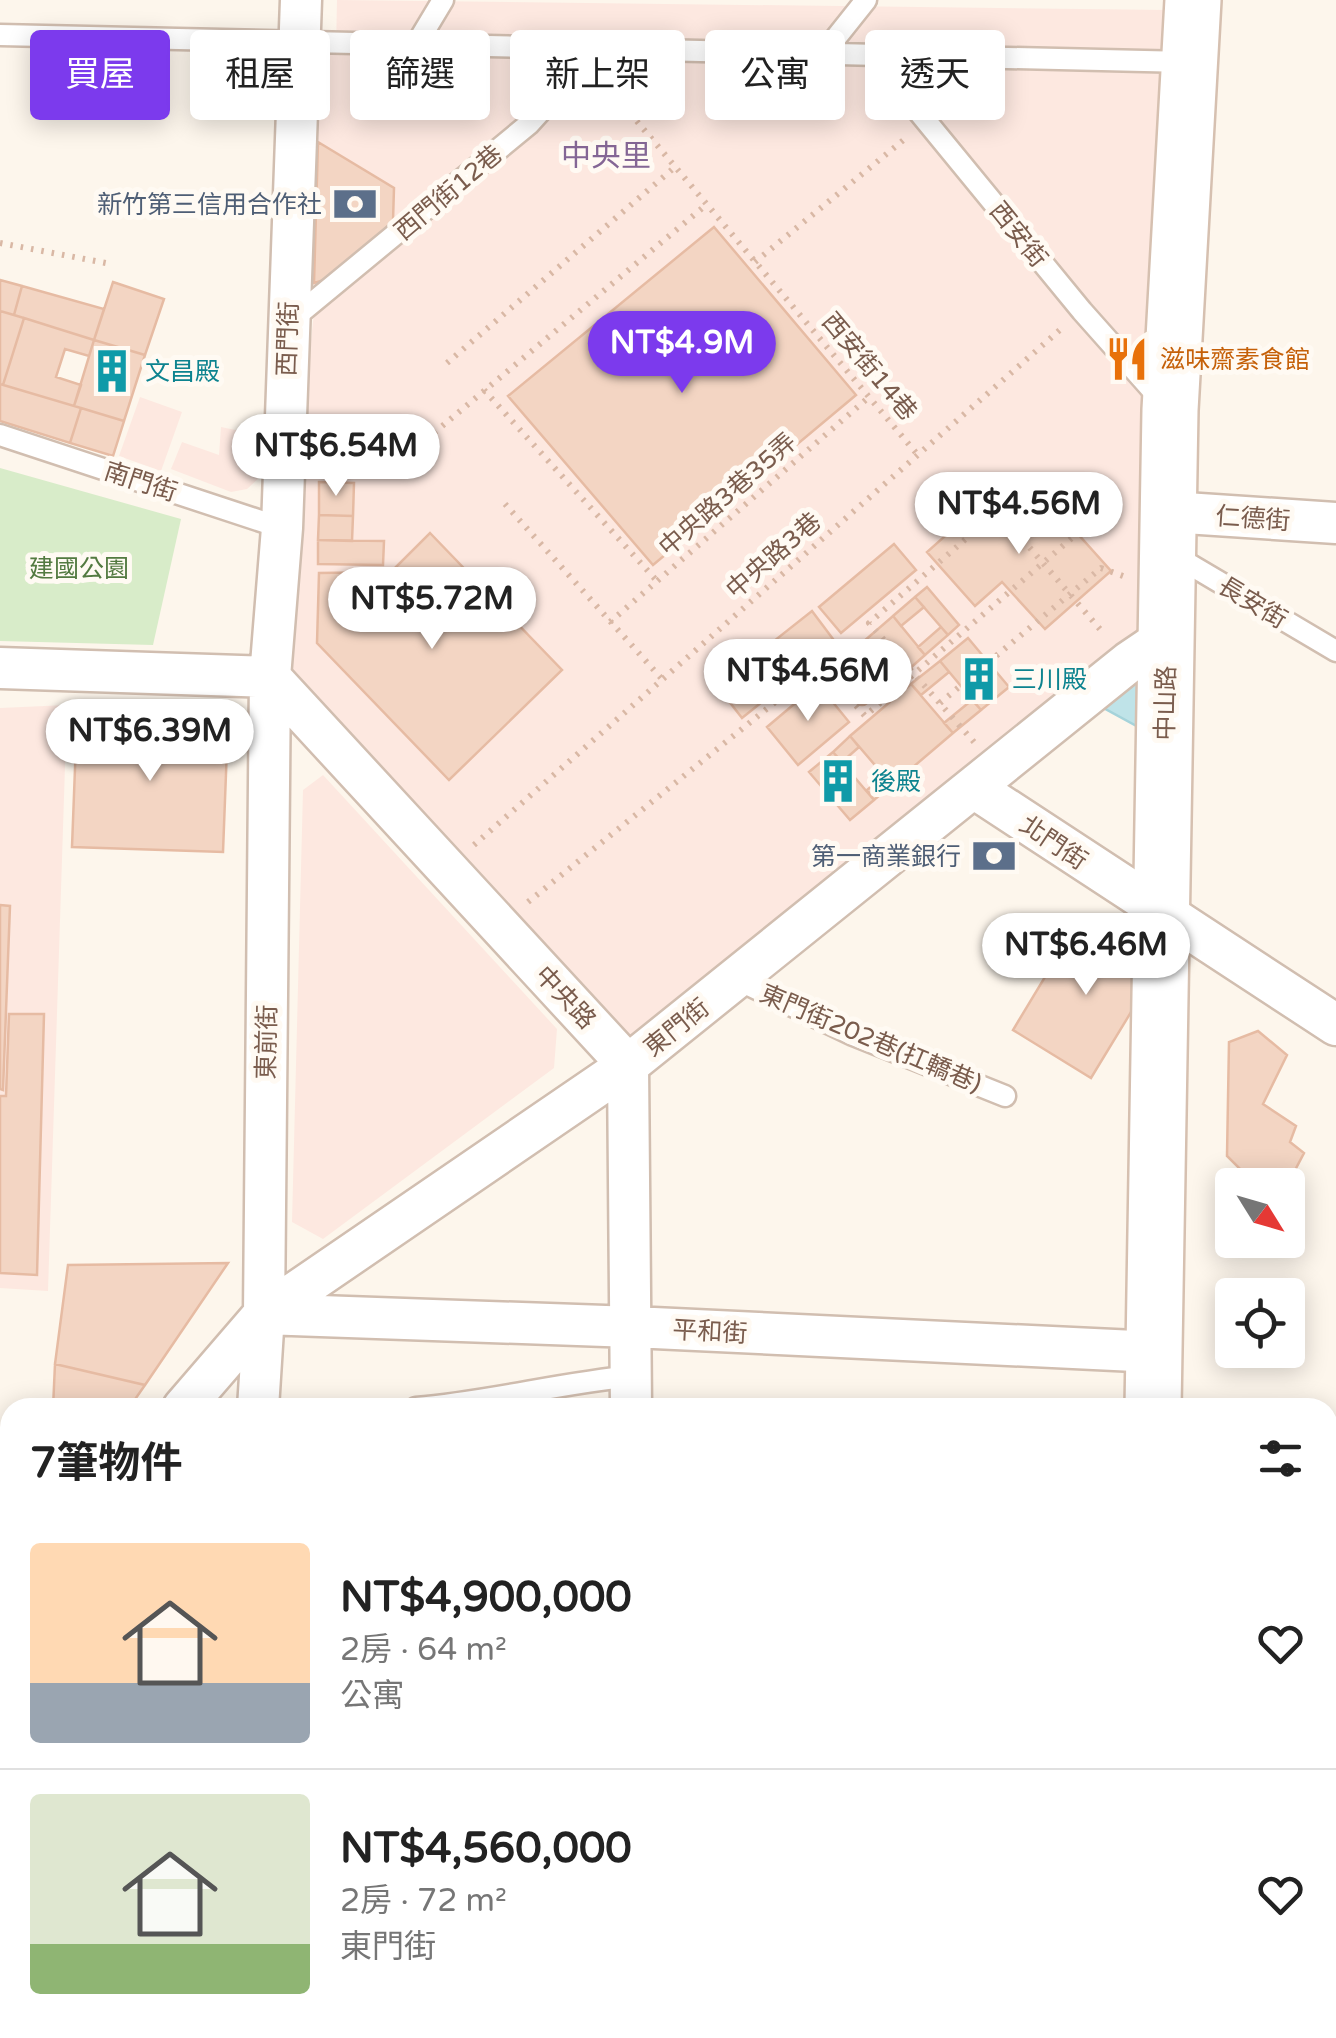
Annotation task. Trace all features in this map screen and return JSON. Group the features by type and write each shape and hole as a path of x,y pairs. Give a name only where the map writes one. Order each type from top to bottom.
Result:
{"street":[{"name":"西門街","path":"300,30 301,0"},
{"name":"中山路","path":"1154,1398 1161,913 1160,591 1193,0"},
{"name":"西門街","path":"270,677 282,528 296,120"},
{"name":"仁德街","path":"1160,591 1336,523"},
{"name":"東門街","path":"192,1398 264,1314 628,1065 986,779 1160,591"},
{"path":"0,668 270,677"},
{"name":"中央路","path":"270,677 628,1065"},
{"name":"東前街","path":"259,1398 264,1314 270,677"},
{"name":"北門街","path":"986,779 1161,913 1336,1025"},
{"path":"628,1065 632,1392"},
{"name":"平和街","path":"264,1314 1156,1352"}],"lane":[{"path":"425,30 443,0"},
{"path":"842,30 866,0"},
{"path":"0,34 190,39"},
{"path":"1005,58 1189,62"},
{"name":"西門街12巷","path":"287,323 533,120"},
{"name":"西安街","path":"926,121 1082,311 1170,433"},
{"name":"南門街","path":"0,435 282,528"},
{"name":"長安街","path":"1160,591 1336,651"},
{"name":"東門街202巷(扛轎巷)","path":"736,979 853,1035 1006,1096"},
{"path":"490,1398 579,1381 632,1392"}],"path":[{"name":"西安街14巷","path":"640,120 706,205 918,454"},
{"path":"755,262 926,121"},
{"path":"447,364 675,167"},
{"path":"284,447 398,463 706,205"},
{"path":"0,243 106,263"},
{"name":"中央路3巷","path":"446,869 1082,311"},
{"path":"484,390 657,581"},
{"name":"中央路3巷35弄","path":"610,622 870,396"},
{"path":"500,925 820,665 865,716 1043,562 1170,433"},
{"path":"504,504 662,679"},
{"path":"986,779 940,703 869,623 998,511 1070,596"},
{"path":"940,703 1101,568 1160,591"},
{"path":"1070,596 1160,591"}],"shaded area":[{"path":"337,0 1167,10 1166,637 631,1054 273,678 314,313 314,120 330,120 330,49 336,49"},
{"path":"140,397 182,412 161,471 119,456"},
{"path":"221,427 264,436 259,478 247,489 231,492 171,469 182,442 219,455"},
{"path":"67,705 48,1291 0,1288 0,708"},
{"path":"323,775 557,1029 554,1068 323,1239 292,1222 303,790"}],"green space":[{"name":"建國公園","path":"0,468 181,519 153,645 0,641"}],"water":[{"path":"1146,669 1142,729 1100,706"}],"building":[{"name":"新竹第三信用合作社","path":"318,142 394,188 393,221 338,276 314,283"},
{"path":"714,227 856,395 653,565 508,396"},
{"path":"0,280 22,286 14,315 0,311"},
{"path":"113,282 164,299 145,355 94,340"},
{"path":"22,286 104,309 94,340 14,315"},
{"path":"0,311 24,318 3,385 0,384"},
{"path":"24,318 94,340 89,356 65,349 56,377 81,385 74,406 3,385"},
{"name":"文昌殿","path":"94,340 145,355 124,421 74,406"},
{"path":"0,384 81,408 70,443 0,421"},
{"path":"81,408 124,421 113,456 70,443"},
{"path":"319,482 354,483 353,516 319,515"},
{"path":"1006,482 1045,526 1059,513 1111,571 1045,629 1002,582 975,606 927,552"},
{"path":"319,515 353,516 352,541 318,540"},
{"path":"430,533 562,670 449,780 317,643 319,573 391,572"},
{"path":"318,540 384,541 383,565 318,564"},
{"path":"894,544 916,570 841,633 819,607"},
{"name":"三川殿","path":"927,587 959,625 948,635 915,597"},
{"path":"915,597 924,607 901,626 893,616"},
{"path":"812,611 836,643 742,718 717,686"},
{"path":"893,616 925,655 881,694 848,655"},
{"path":"941,627 948,635 925,655 918,647"},
{"name":"三川殿","path":"968,638 1009,687 981,710 940,661"},
{"path":"940,661 949,672 921,695 911,684"},
{"path":"818,684 849,722 798,765 767,727"},
{"path":"911,684 953,733 892,785 850,736"},
{"path":"862,689 870,697 862,705 854,697"},
{"path":"972,700 981,710 953,733 944,723"},
{"path":"77,716 228,721 223,852 72,847"},
{"path":"850,736 859,747 842,762 833,752"},
{"name":"後殿","path":"833,752 874,800 850,820 809,772"},
{"path":"884,776 892,785 874,800 867,790"},
{"path":"0,905 10,906 3,1090 0,1089"},
{"path":"1080,919 1159,966 1091,1078 1013,1030"},
{"path":"9,1014 44,1014 37,1275 0,1273 0,1096 6,1096"},
{"path":"1258,1031 1287,1055 1263,1104 1296,1126 1290,1142 1304,1153 1296,1168 1239,1168 1227,1156 1229,1042"},
{"path":"228,1263 145,1385 55,1364 68,1265"},
{"path":"55,1364 145,1385 136,1398 53,1398"}],"place":[{"name":"新竹第三信用合作社","path":"355,204"},
{"name":"滋味齋素食館","path":"1127,359"},
{"name":"文昌殿","path":"112,371"},
{"name":"三川殿","path":"979,679"},
{"name":"後殿","path":"838,781"},
{"name":"第一商業銀行","path":"994,856"}],"district":[{"name":"中央里","path":"606,156"}]}
